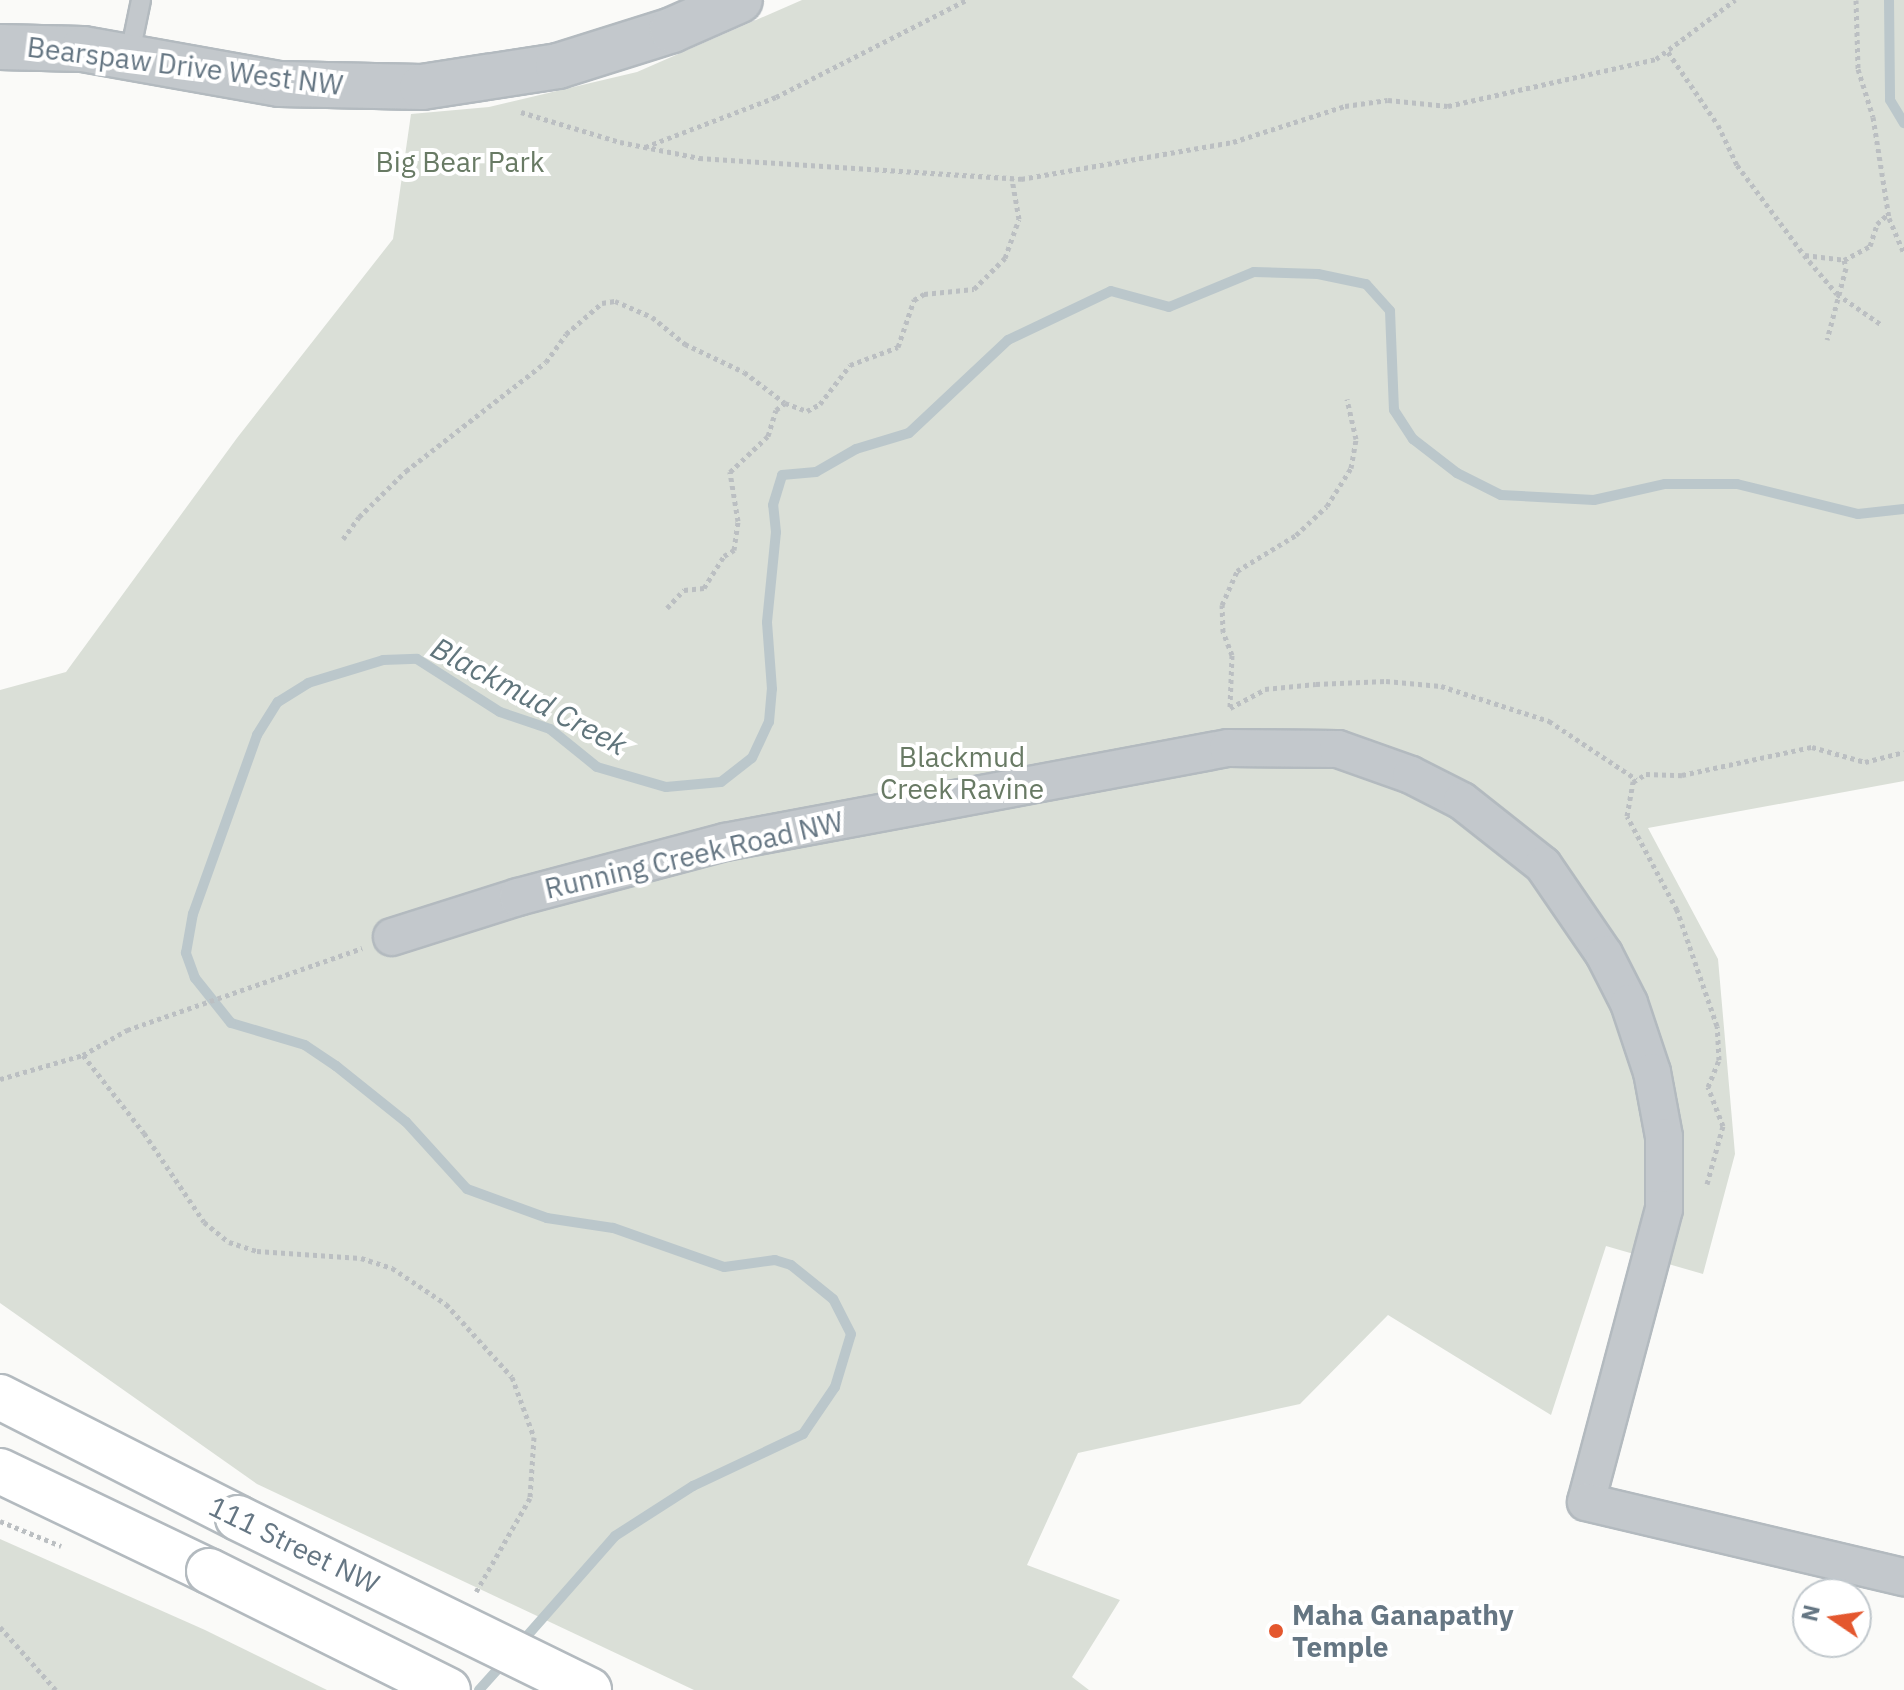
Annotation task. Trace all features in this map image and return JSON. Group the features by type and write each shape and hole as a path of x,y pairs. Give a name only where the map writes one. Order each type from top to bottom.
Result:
{"main road":[{"name":"111 Street NW","path":"0,1397 589,1690"},
{"path":"0,1471 448,1690"}],"street":[{"name":"Bearspaw Drive West NW","path":"0,47 55,45 280,84 422,87 558,66 725,3"},
{"name":"Running Creek Road NW","path":"392,937 518,897 725,842 1228,748 1338,749 1411,775 1462,801 1543,865 1593,935 1629,1003 1659,1109 1666,1191 1586,1502 1904,1577"}],"lane":[{"path":"129,58 141,0"}],"path":[{"path":"644,147 776,97 966,0"},
{"path":"506,108 644,147 699,158 1012,179 1233,142 1345,106 1388,100 1448,106 1656,59 1735,0"},
{"path":"1856,0 1858,69 1873,117 1888,214 1904,253"},
{"path":"1668,52 1718,125 1737,165 1804,255 1839,296 1882,325"},
{"path":"343,539 359,517 406,471 546,362 566,334 602,303 615,301 652,317 685,344 744,372 785,403 807,411 820,404 850,365 898,347 914,300 924,294 954,294 986,281 1016,236 1019,198 1012,179"},
{"path":"1804,255 1844,260 1870,246 1877,224 1888,214"},
{"path":"1827,340 1847,277 1844,260"},
{"path":"1228,748 1232,655 1223,632 1222,605 1237,571 1296,535 1327,506 1351,468 1356,439 1347,399"},
{"path":"667,608 684,590 704,588 724,556 734,550 738,521 730,472 768,436 776,410 785,403"},
{"path":"1230,708 1265,689 1386,681 1441,686 1549,721 1636,779 1682,775 1812,747 1865,762 1904,752"},
{"path":"1636,779 1627,816 1677,910 1717,1026 1719,1060 1708,1087 1723,1126 1707,1184"},
{"path":"0,1079 83,1055 127,1030 331,959"},
{"path":"83,1055 144,1133 204,1222 229,1242 257,1251 361,1258 392,1268 446,1304 512,1377 534,1437 530,1498 469,1603"},
{"path":"0,1627 56,1690"}],"green space":[{"name":"Blackmud Creek Ravine","path":"802,0 1904,0 1904,781 1648,828 1718,959 1735,1154 1703,1274 1606,1246 1551,1415 1388,1315 1300,1404 1078,1453 1027,1565 1120,1600 1072,1677 1089,1690 694,1690 257,1484 0,1303 0,690 66,672 237,438 393,239 411,114 489,107 637,72"},
{"path":"0,1539 205,1630 327,1690 0,1690"}],"waterway":[{"name":"Blackmud Creek","path":"1889,0 1890,100 1904,123"},
{"name":"Blackmud Creek","path":"519,1645 615,1536 693,1486 803,1434 835,1387 851,1334 833,1299 791,1265 775,1260 724,1267 613,1228 547,1218 467,1189 406,1122 336,1066 305,1045 231,1023 195,978 186,953 193,914 257,735 278,702 308,683 383,660 417,659 500,712 550,729 597,767 666,787 721,782 752,758 769,722 772,689 767,622 776,532 773,505 782,475 816,472 856,449 909,433 1008,340 1111,291 1169,307 1254,272 1318,274 1366,284 1390,311 1394,410 1413,439 1457,473 1501,495 1594,500 1665,484 1737,484 1858,514 1904,509"},
{"name":"Blackmud Creek Ravine","path":"479,1690 506,1660"}],"place":[{"name":"Maha Ganapathy Temple","path":"1276,1631"}],"park label":[{"name":"Big Bear Park","path":"460,162"}]}
